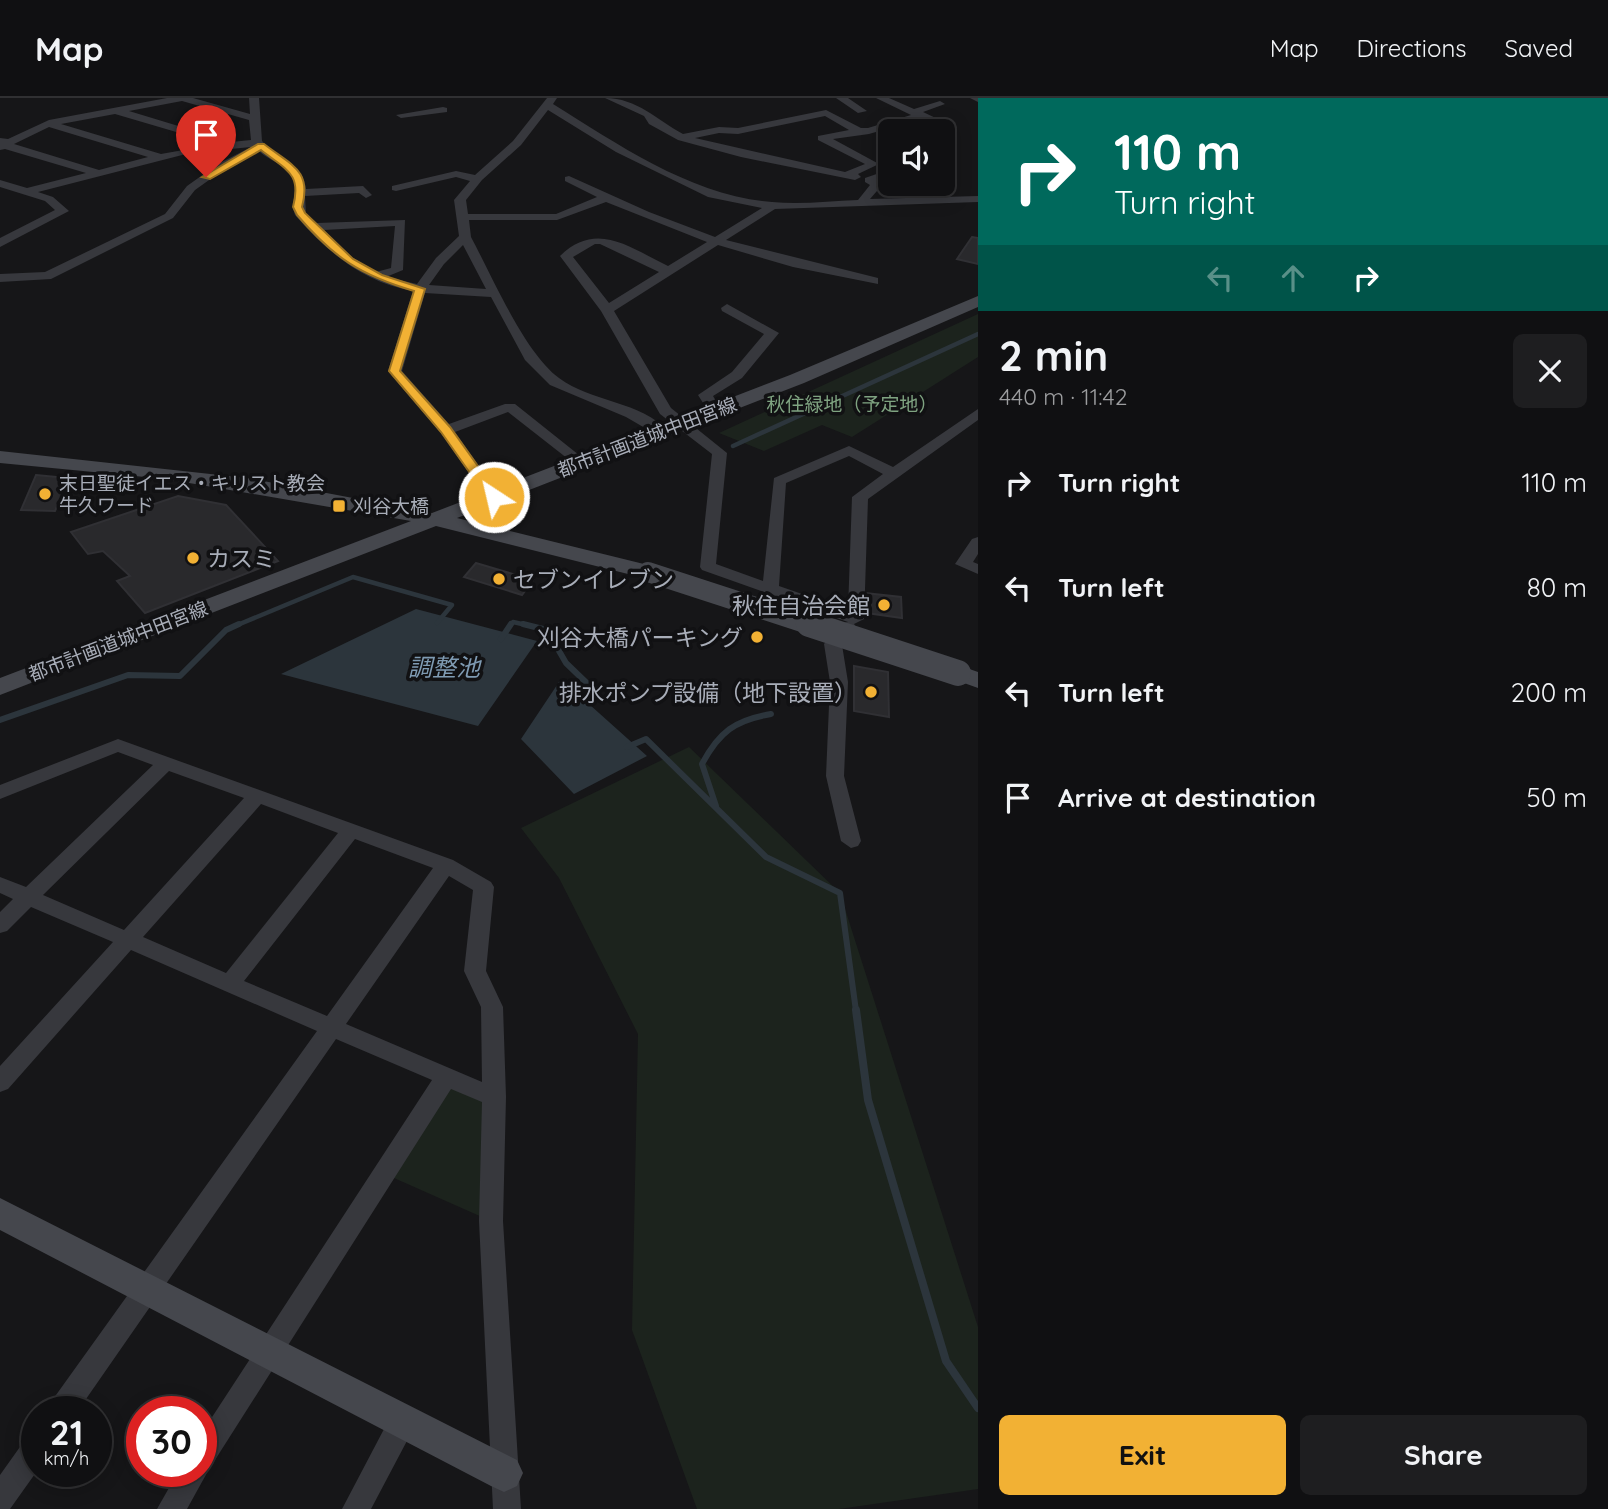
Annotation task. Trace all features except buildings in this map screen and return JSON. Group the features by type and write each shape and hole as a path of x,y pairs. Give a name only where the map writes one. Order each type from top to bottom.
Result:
{"street":[{"path":"2,146 49,123 182,98 254,118"},
{"path":"256,98 254,118 259,144 299,176 301,192 298,207 349,261 375,276 420,289 495,292"},
{"path":"610,98 648,114 653,122 682,138 877,184 862,202"},
{"path":"841,98 862,111"},
{"path":"881,98 929,119"},
{"path":"662,432 631,414 555,382 532,360 465,237 460,200 477,179 517,143 549,101 620,150 712,195 772,206 978,199"},
{"path":"844,176 874,164 822,138 869,131 940,104"},
{"path":"111,110 237,146"},
{"path":"401,115 443,110"},
{"path":"682,138 719,130 738,131 826,113 859,131"},
{"path":"49,123 160,157"},
{"path":"0,133 2,146"},
{"path":"27,191 190,150 259,144"},
{"path":"0,278 47,276 169,216 191,188 259,144"},
{"path":"2,146 98,173"},
{"path":"396,188 456,174 477,179"},
{"path":"869,180 878,177"},
{"path":"569,179 606,198 710,242 794,265 874,281"},
{"path":"0,183 50,199 62,211 0,243"},
{"path":"301,192 363,189 366,195"},
{"path":"464,217 557,217 606,198"},
{"path":"607,310 710,242 772,206"},
{"path":"315,227 401,222 397,270 375,276"},
{"path":"0,224 22,232"},
{"path":"465,237 440,261 420,289 395,371 446,430 494,497"},
{"path":"666,271 602,240 592,240 566,256 607,310 664,411 720,453 708,567 856,619"},
{"name":"都市計画道城中田宮線","path":"0,687 683,424 978,301"},
{"path":"715,411 705,395 737,375 772,333 727,308"},
{"path":"446,430 510,407 582,463"},
{"path":"851,841 835,776 839,681 833,644 856,619 860,497 978,413"},
{"path":"771,589 779,481 849,450 892,473"},
{"path":"0,457 198,476 331,496 437,518 648,572 968,676"},
{"path":"978,542 963,564 978,569"},
{"path":"0,792 118,745 446,865 484,887 475,971 492,1007 494,1097 491,1221 505,1491"},
{"path":"0,925 167,762"},
{"path":"0,1082 257,796"},
{"path":"231,982 351,830"},
{"path":"72,1396 446,865"},
{"path":"0,885 231,982 445,1079 494,1097"},
{"path":"217,1434 445,1079"},
{"path":"0,1213 404,1420 505,1491"},
{"path":"356,1509 404,1420"},
{"path":"0,1499 21,1469"},
{"path":"172,1509 185,1487"}],"green space":[{"name":"秋住緑地（予定地）","path":"978,314 978,357 852,437 822,425 764,451 719,433"},
{"path":"689,747 840,893 978,1327 978,1489 839,1509 697,1509 632,1330 638,1034 559,878 521,828"},
{"path":"445,1079 494,1097 491,1221 385,1174"}],"water":[{"name":"調整池","path":"416,609 537,641 478,726 281,674"},
{"name":"調整池","path":"561,679 647,756 574,794 521,739"}],"waterway":[{"path":"733,446 978,334"},
{"path":"235,626 353,577 452,605 437,623"},
{"path":"510,626 513,622 531,626"},
{"path":"0,720 128,675 180,676 226,630 239,624"},
{"path":"501,639 511,624"},
{"path":"523,624 531,626"},
{"path":"531,626 547,630 566,663 594,690 574,699"},
{"path":"716,806 702,764 708,753 729,729 747,720 771,714"},
{"path":"627,747 646,739 766,857 840,893 856,1011"},
{"path":"856,1010 868,1100 946,1361 978,1408"}],"place":[{"name":"末日聖徒イエス・キリスト教会 牛久ワード","path":"45,494"},
{"name":"刈谷大橋","path":"339,506"},
{"name":"カスミ","path":"193,558"},
{"name":"セブンイレブン","path":"499,579"},
{"name":"秋住自治会館","path":"884,605"},
{"name":"刈谷大橋パーキング","path":"757,637"},
{"name":"排水ポンプ設備（地下設置）","path":"871,692"}],"route":[{"path":"206,177 261,146 299,176 303,188 298,207 301,215 328,237 349,261 378,277 420,289 395,371 446,430 494,497"}]}
